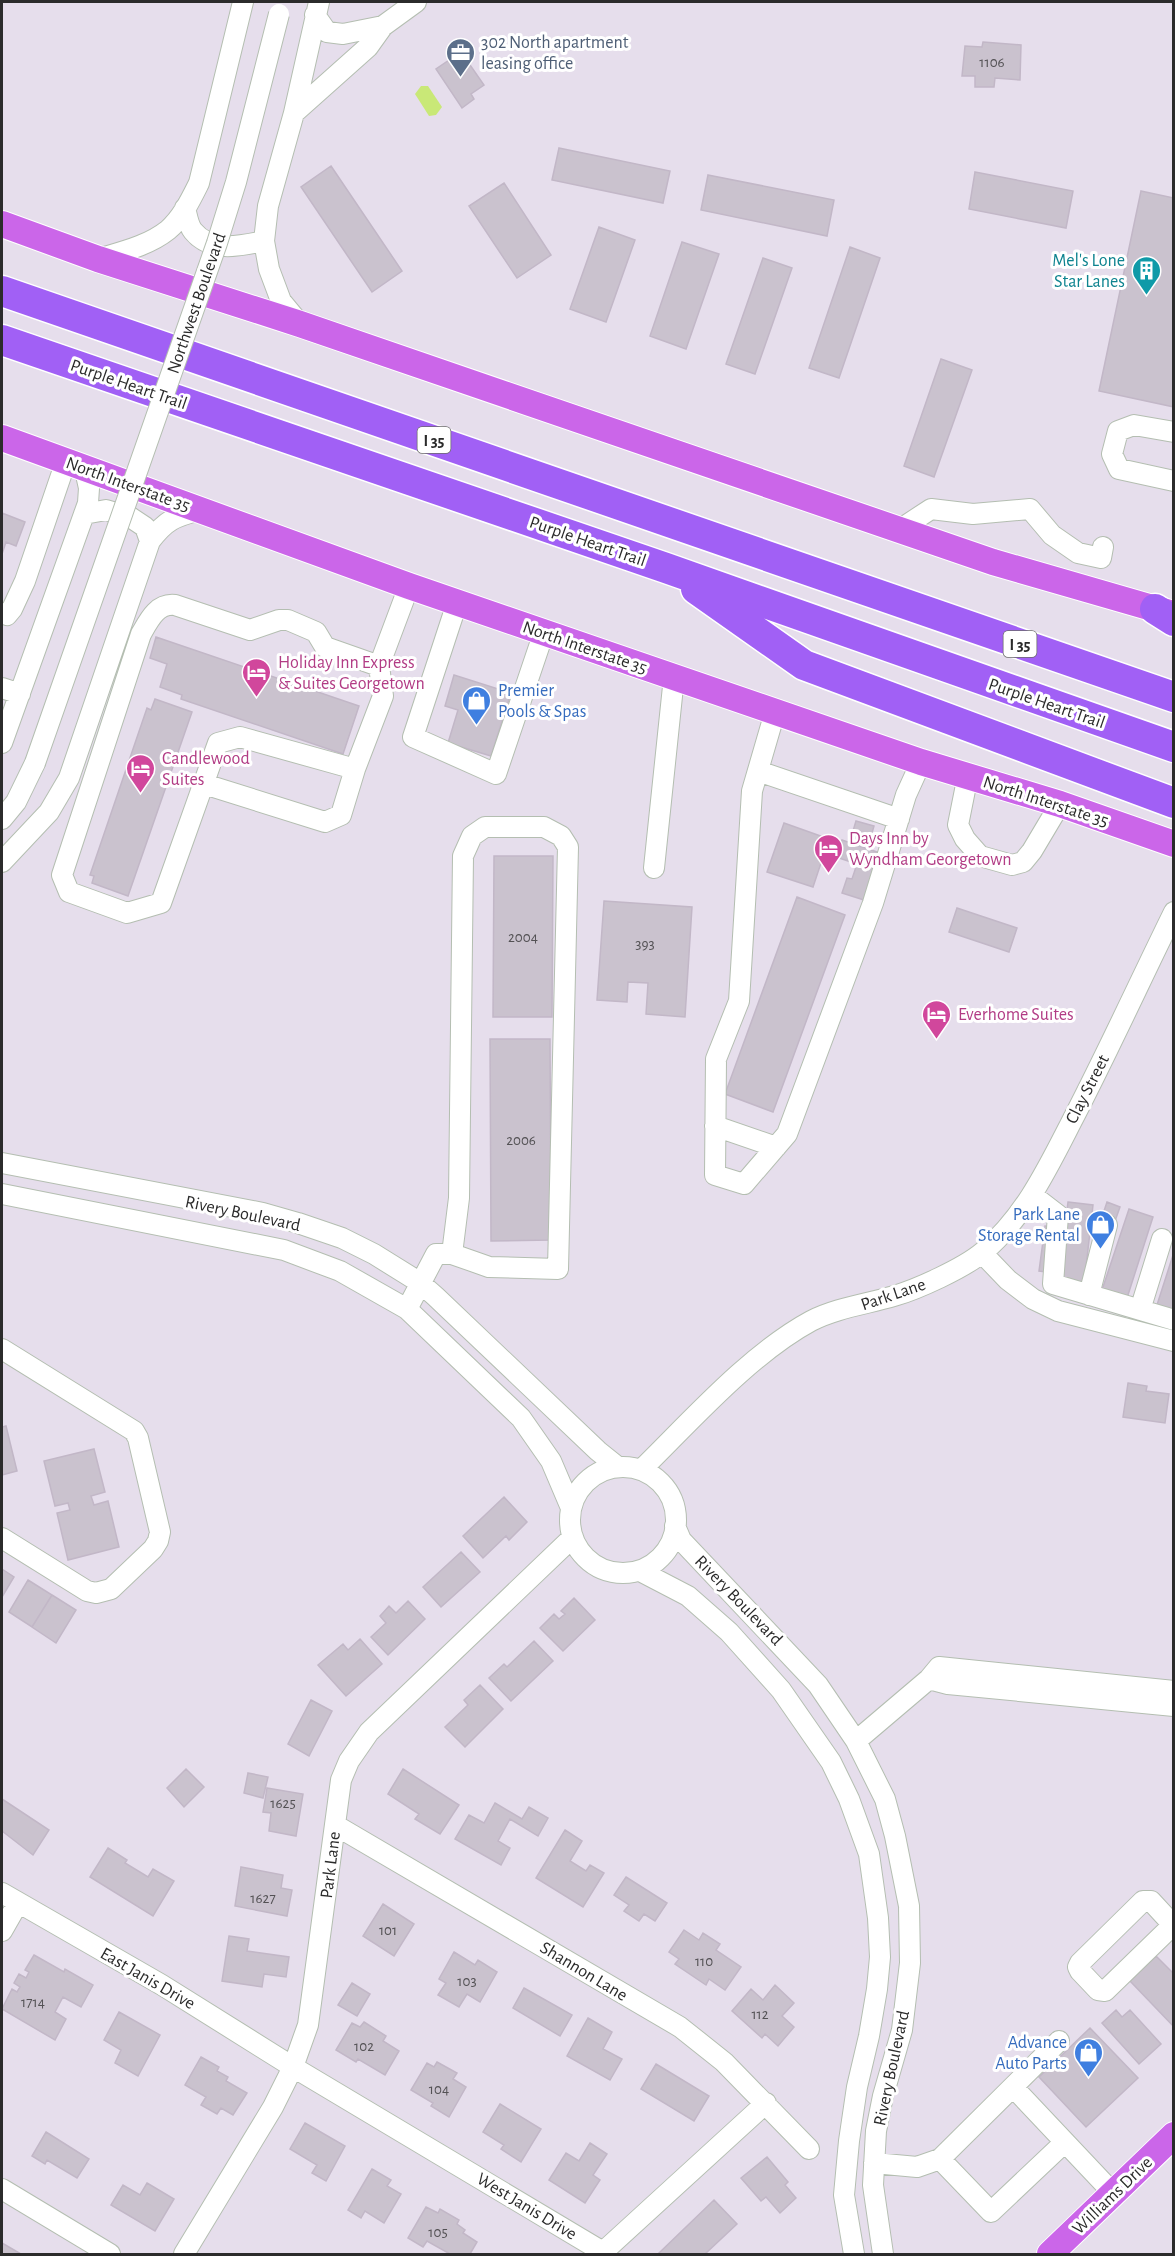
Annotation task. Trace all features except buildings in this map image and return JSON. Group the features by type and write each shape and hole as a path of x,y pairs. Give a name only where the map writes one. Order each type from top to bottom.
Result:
{"highway":[{"name":"I 35","path":"2,291 1173,697"},
{"name":"Purple Heart Trail","path":"2,340 666,568 1173,747"},
{"path":"666,568 804,665 1173,803"}],"main road":[{"path":"2,224 98,259 300,324 993,562 1167,615"},
{"name":"North Interstate 35","path":"2,438 457,603 921,762 1060,804 1173,844"},
{"name":"Williams Drive","path":"1059,2252 1113,2193 1173,2135"}],"street":[{"path":"98,259 142,245 168,229 186,208 199,183 243,2"},
{"path":"294,113 368,46 383,26 416,2"},
{"name":"Northwest Boulevard","path":"2,819 16,802 35,762 217,243 236,182 281,6"},
{"path":"317,8 327,32 343,34 383,26"},
{"path":"300,324 281,301 269,269 264,241 268,206 294,113 317,8"},
{"path":"186,208 191,230 207,243 233,247 264,241"},
{"path":"1173,432 1134,424 1118,431 1112,454 1119,469 1173,482"},
{"path":"2,743 11,691 88,503 89,488 76,465"},
{"path":"2,613 7,615 12,609 76,465"},
{"path":"899,530 931,509 973,514 1030,509 1052,535 1078,553 1101,558 1103,548"},
{"path":"84,514 106,510 129,517 145,527 150,541"},
{"path":"2,862 49,812 69,778 150,541 162,525 179,516 200,510"},
{"path":"204,784 325,822 341,815 355,769 383,696 379,666 409,586"},
{"path":"457,603 413,737 496,774 544,633"},
{"path":"355,769 240,737 218,742 161,903 127,913 69,892 62,875 141,634 151,615 167,604 186,608 250,630 279,620 288,620 316,632 325,647 345,656 379,666"},
{"path":"654,868 674,677"},
{"path":"775,712 752,791 739,1001 716,1059 715,1176 744,1184 787,1134 873,903 906,795 921,762"},
{"path":"84,733 106,739"},
{"path":"758,771 899,819"},
{"path":"968,775 958,825 965,839 980,856 1012,866 1023,862 1060,804"},
{"path":"407,1309 419,1282 436,1254 452,1254 489,1267 558,1269 567,847 561,836 544,827 485,827 472,836 463,856 459,1198 452,1254"},
{"name":"Clay Street","path":"981,1253 1011,1226 1032,1195 1094,1076 1173,912"},
{"path":"715,1126 776,1147"},
{"name":"Rivery Boulevard","path":"2,1163 264,1213 342,1238 374,1254 419,1282 598,1451 618,1467"},
{"path":"10,1196 23,1168"},
{"path":"1032,1195 1058,1215 1053,1284 1173,1320"},
{"name":"Rivery Boulevard","path":"10,1196 284,1250 340,1271 407,1309 521,1418 551,1461 571,1508"},
{"path":"215,1238 219,1206"},
{"path":"1089,1295 1107,1225"},
{"path":"1140,1310 1162,1239"},
{"path":"981,1253 1008,1280 1033,1299 1058,1311 1173,1341"},
{"name":"Park Lane","path":"641,1470 772,1345 813,1320 897,1295 942,1276 981,1253"},
{"path":"2,1349 134,1431 138,1438 160,1532 153,1550 111,1589 96,1593 87,1591 2,1538"},
{"path":"618,1467 641,1470 662,1485 670,1497 675,1511 673,1537 662,1556 640,1571 616,1572 602,1569 583,1554 573,1537 570,1523 571,1508 583,1485 592,1476 618,1467"},
{"name":"Rivery Boulevard","path":"675,1526 681,1540 818,1685 856,1741 885,1799 909,1906 910,1963 903,2019 876,2131 873,2185 883,2254"},
{"name":"Park Lane","path":"184,2254 273,2107 293,2067 308,2025 341,1780 349,1761 363,1739 573,1537"},
{"name":"Rivery Boulevard","path":"640,1571 688,1596 729,1632 781,1690 831,1762 849,1799 869,1854 878,1918 880,1957 869,2036 856,2087 844,2195 854,2254"},
{"path":"856,1741 929,1679 939,1666 1173,1706"},
{"path":"1071,1688 1173,1691"},
{"name":"Shannon Lane","path":"335,1825 680,2027 724,2062 809,2149"},
{"path":"2,1931 10,1898"},
{"name":"East Janis Drive","path":"10,1898 162,1985 293,2067"},
{"path":"1143,1901 1151,1901 1173,1925 1105,1990 1098,1990 1078,1967 1143,1901"},
{"path":"874,2163 917,2167 940,2159 1059,2041"},
{"name":"West Janis Drive","path":"293,2067 603,2252 766,2103"},
{"path":"1013,2086 1113,2193"},
{"path":"940,2159 990,2212 1065,2142"},
{"path":"2,2189 110,2254"}],"shaded area":[{"path":"421,86 428,86 442,107 436,115 429,116 415,94"}],"place":[{"name":"302 North apartment leasing office","path":"460,78"},
{"name":"Mel's Lone Star Lanes","path":"1146,296"},
{"name":"Holiday Inn Express & Suites Georgetown","path":"257,698"},
{"name":"Premier Pools & Spas","path":"477,726"},
{"name":"Candlewood Suites","path":"141,794"},
{"name":"Days Inn by Wyndham Georgetown","path":"828,874"},
{"name":"Everhome Suites","path":"937,1040"},
{"name":"Park Lane Storage Rental","path":"1101,1250"},
{"name":"Advance Auto Parts","path":"1088,2078"}]}
